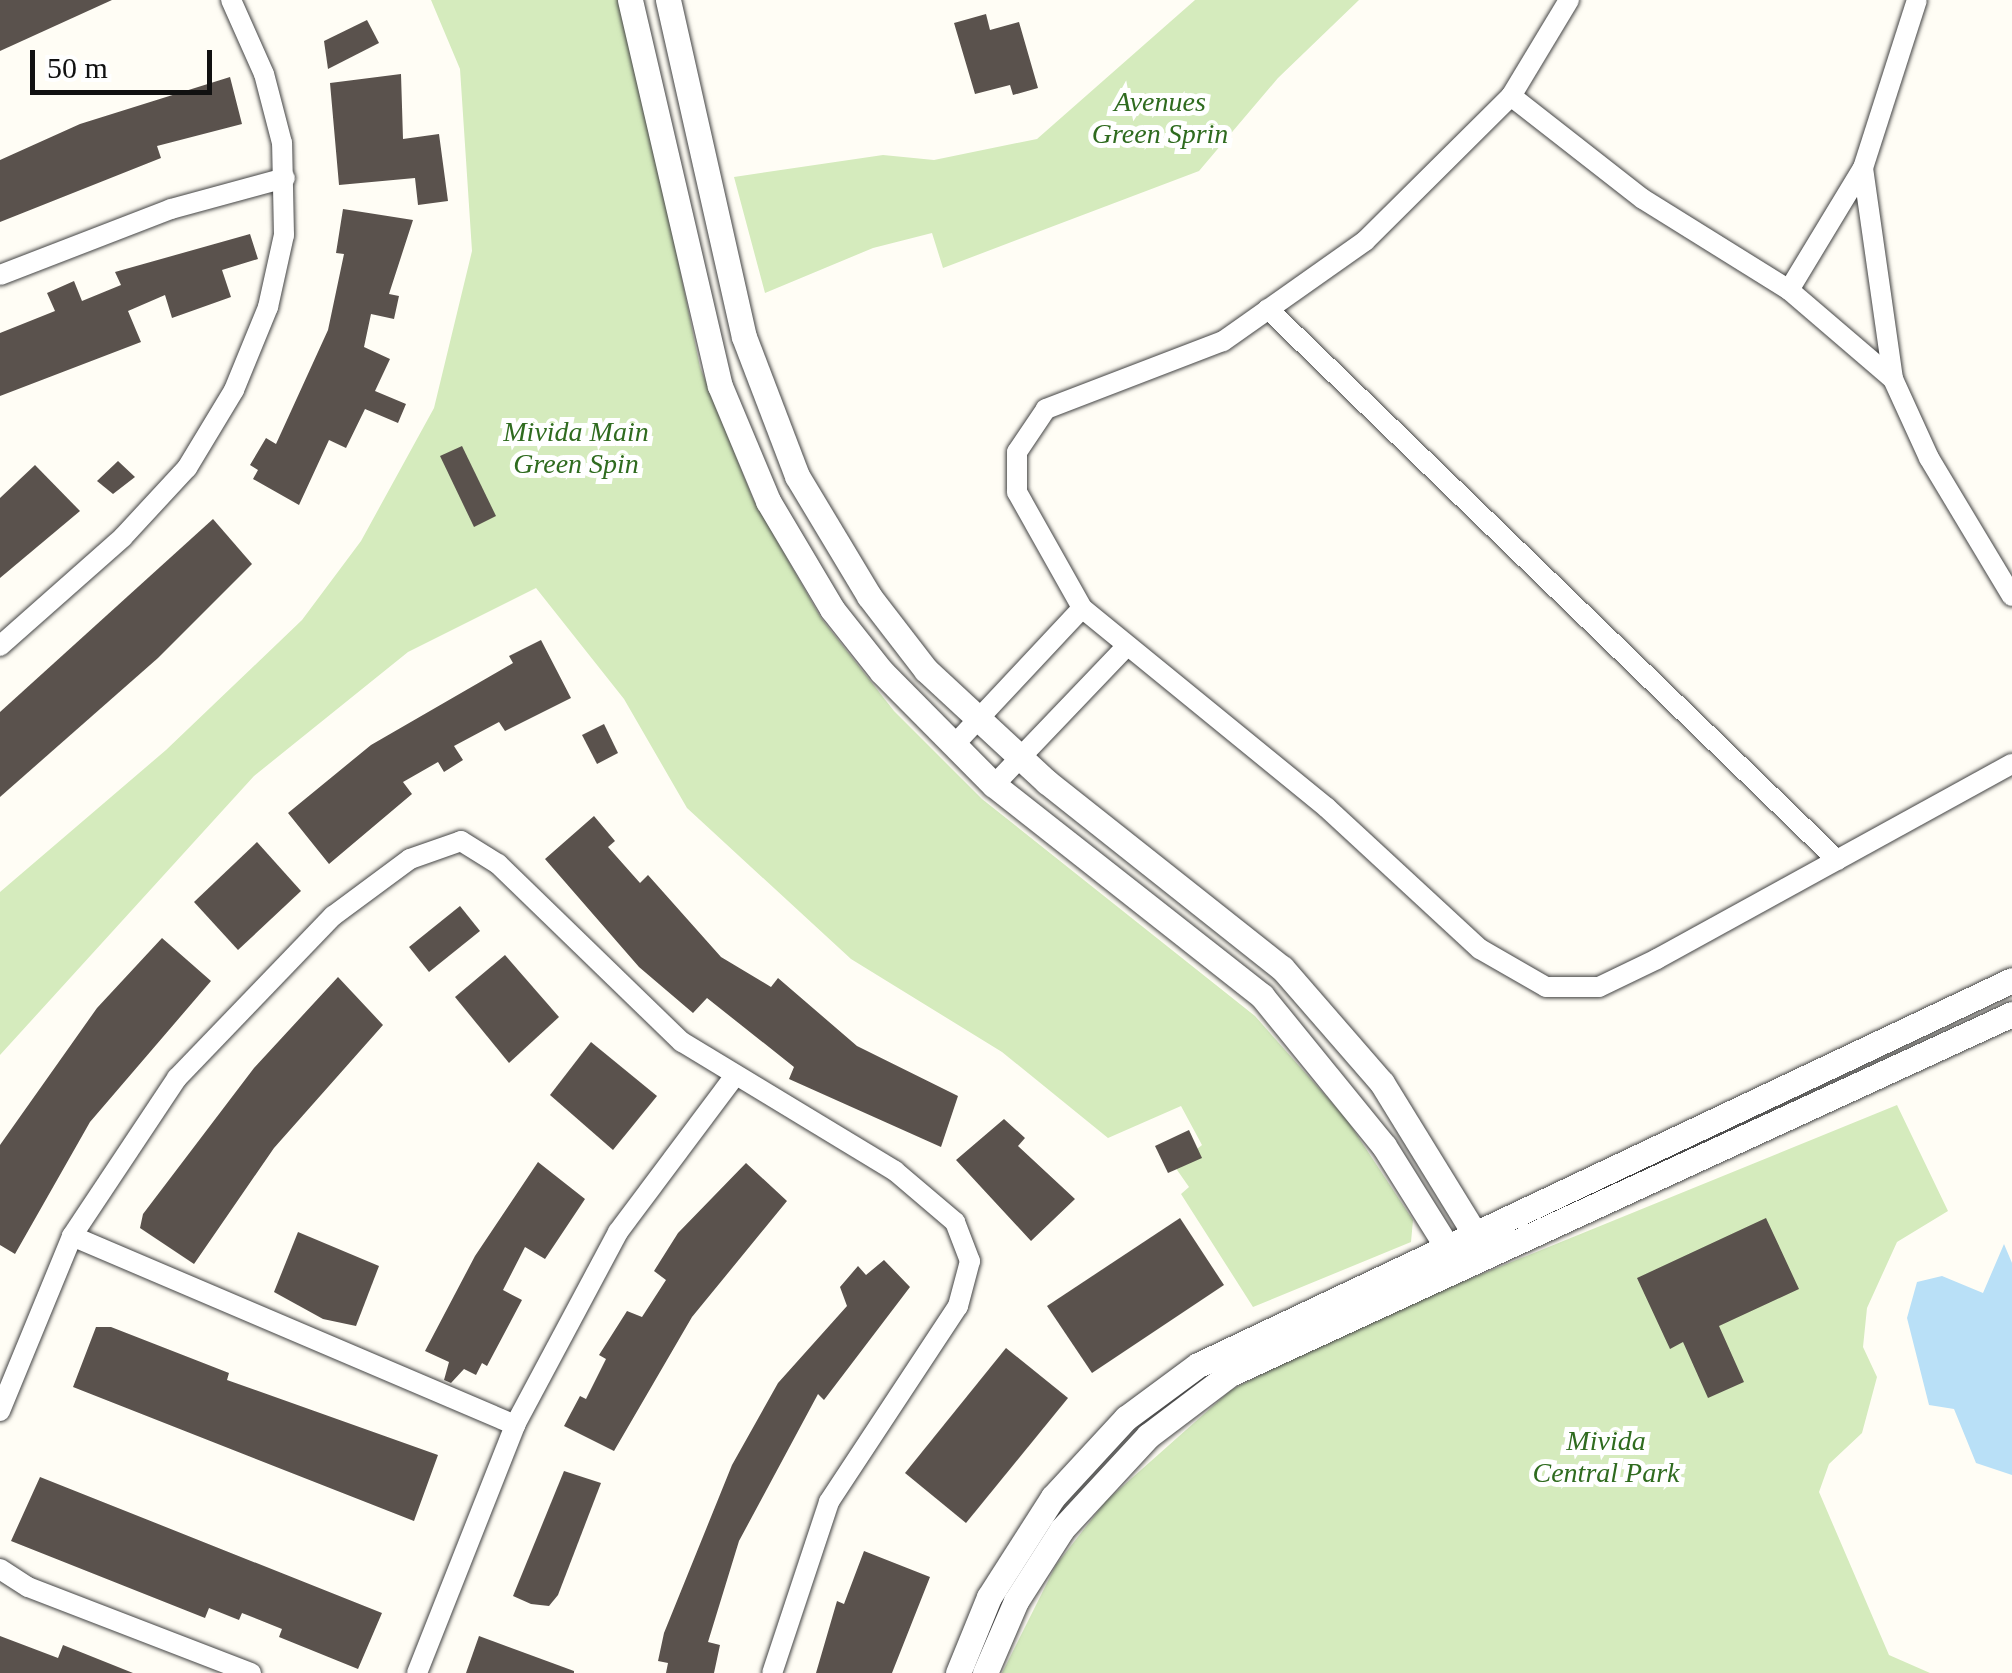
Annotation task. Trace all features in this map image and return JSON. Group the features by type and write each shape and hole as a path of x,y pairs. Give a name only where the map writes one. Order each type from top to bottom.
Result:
{"street":[{"path":"0,646 161,498 212,430 268,307 280,263 286,178 264,74 231,0"},
{"path":"630,0 706,339 742,442 786,536 832,609 882,672 994,785 1262,996 1346,1094 1453,1256"},
{"path":"668,0 730,286 786,450 869,596 926,670 1046,782 1282,968 1382,1082 1480,1243"},
{"path":"1569,0 1511,96 1364,242 1223,341 1046,410 1017,452 1017,492 1082,608 1125,648 1327,808 1480,949 1546,987 1598,987 2012,764"},
{"path":"1789,290 1864,168 1917,0"},
{"path":"1511,96 1643,199 1789,290 1893,379"},
{"path":"1864,168 1893,379 1929,458 2012,596"},
{"path":"0,276 171,209 286,178"},
{"path":"1268,310 1837,860"},
{"path":"954,745 1082,608"},
{"path":"994,785 1125,648"},
{"path":"0,1411 72,1236 177,1078 332,916 410,858 460,841 498,864 603,973 733,1078 895,1171 955,1222 970,1261 958,1306 829,1502 772,1673"},
{"path":"985,1673 1037,1564 1089,1496 1148,1436 1230,1374 1453,1256 2012,980"},
{"path":"1480,1243 2012,1014"},
{"path":"416,1673 516,1425 618,1232 733,1078"},
{"path":"72,1236 516,1425"},
{"path":"958,1673 990,1597 1025,1538 1075,1469 1126,1418 1237,1344 1453,1256"},
{"path":"0,1569 28,1588 251,1673"}],"green space":[{"name":"Mivida Main Green Spin","path":"431,0 618,0 632,38 700,367 753,499 821,618 894,711 982,799 1255,1016 1347,1120 1413,1220 1411,1242 1253,1307 1181,1194 1189,1187 1175,1167 1202,1145 1181,1106 1108,1138 1002,1052 851,959 687,808 624,699 536,588 408,652 254,776 0,1055 0,892 166,750 302,620 361,541 434,408 472,251 460,69"},
{"name":"Avenues Green Sprin","path":"1195,0 1359,0 1278,78 1199,171 943,268 932,233 873,248 765,293 734,177 883,155 934,160 1037,139"},
{"name":"Mivida Central Park","path":"1897,1105 1948,1211 1897,1242 1867,1308 1863,1347 1877,1377 1862,1433 1829,1464 1819,1492 1889,1655 1930,1673 1002,1673 1056,1565 1106,1501 1231,1390 1369,1320"}],"water":[{"path":"2004,1244 2012,1263 2012,1475 1976,1463 1954,1409 1929,1405 1907,1318 1917,1282 1942,1276 1983,1293"}],"building":[{"path":"0,0 112,0 0,51"},
{"path":"986,14 990,30 1019,22 1038,88 1013,95 1010,85 975,94 954,23"},
{"path":"367,20 379,43 328,69 324,41"},
{"path":"401,74 403,139 439,134 448,201 418,205 415,178 339,185 330,83"},
{"path":"230,77 242,124 157,146 161,158 0,222 0,160 80,124"},
{"path":"343,209 413,220 389,294 399,296 394,319 371,314 364,347 390,359 375,391 406,404 398,423 365,409 346,448 329,440 299,505 253,479 258,470 250,465 266,438 276,444 328,330 344,254 336,253"},
{"path":"250,234 258,259 222,270 231,297 172,318 165,295 128,311 141,342 0,396 0,333 55,311 47,293 74,281 82,301 121,285 115,272"},
{"path":"462,446 496,516 474,527 440,456"},
{"path":"118,461 135,477 113,494 97,481"},
{"path":"35,465 80,511 0,578 0,498"},
{"path":"213,519 252,564 158,658 0,797 0,712"},
{"path":"541,640 571,698 505,731 499,722 454,746 463,760 444,772 438,762 403,782 412,794 329,864 288,813 371,745 513,663 509,656"},
{"path":"604,724 618,753 597,764 582,735"},
{"path":"594,816 615,841 608,847 640,883 648,875 721,957 771,987 778,978 857,1046 958,1096 941,1147 789,1079 794,1067 707,998 693,1013 639,967 545,859"},
{"path":"257,842 301,891 238,950 194,902"},
{"path":"460,906 480,931 429,972 409,947"},
{"path":"162,938 211,981 90,1122 15,1254 0,1245 0,1145 97,1008"},
{"path":"505,955 559,1017 509,1063 455,997"},
{"path":"338,977 383,1025 274,1148 194,1264 140,1228 143,1214 254,1068"},
{"path":"591,1042 657,1096 613,1150 550,1095"},
{"path":"1004,1119 1025,1138 1018,1146 1075,1199 1031,1241 956,1160"},
{"path":"1189,1130 1202,1158 1168,1173 1155,1146"},
{"path":"538,1162 585,1199 545,1259 525,1247 503,1290 522,1300 487,1366 482,1363 476,1375 464,1369 451,1383 444,1380 449,1362 425,1351 475,1256"},
{"path":"746,1163 787,1201 692,1317 614,1451 564,1426 580,1396 586,1399 606,1359 599,1355 627,1311 642,1317 666,1280 654,1271 678,1233"},
{"path":"1180,1218 1224,1285 1092,1373 1047,1306"},
{"path":"1766,1218 1799,1289 1719,1326 1744,1382 1708,1398 1683,1342 1670,1349 1637,1278"},
{"path":"298,1232 379,1266 356,1326 323,1319 274,1292"},
{"path":"884,1260 910,1287 824,1400 818,1394 739,1541 708,1642 720,1645 714,1673 666,1673 668,1663 658,1661 664,1633 732,1465 778,1383 847,1306 840,1287 858,1266 866,1275"},
{"path":"96,1327 111,1327 229,1373 227,1380 438,1455 414,1521 73,1387"},
{"path":"1006,1348 1068,1398 966,1523 905,1473"},
{"path":"564,1471 601,1483 558,1595 549,1606 531,1604 513,1596"},
{"path":"40,1477 382,1613 358,1669 279,1637 282,1629 242,1613 239,1620 209,1608 205,1618 11,1541"},
{"path":"864,1551 930,1577 892,1673 816,1673 837,1601 844,1604"},
{"path":"0,1636 58,1658 63,1645 133,1673 0,1673"},
{"path":"479,1636 574,1671 574,1673 466,1673"}]}
